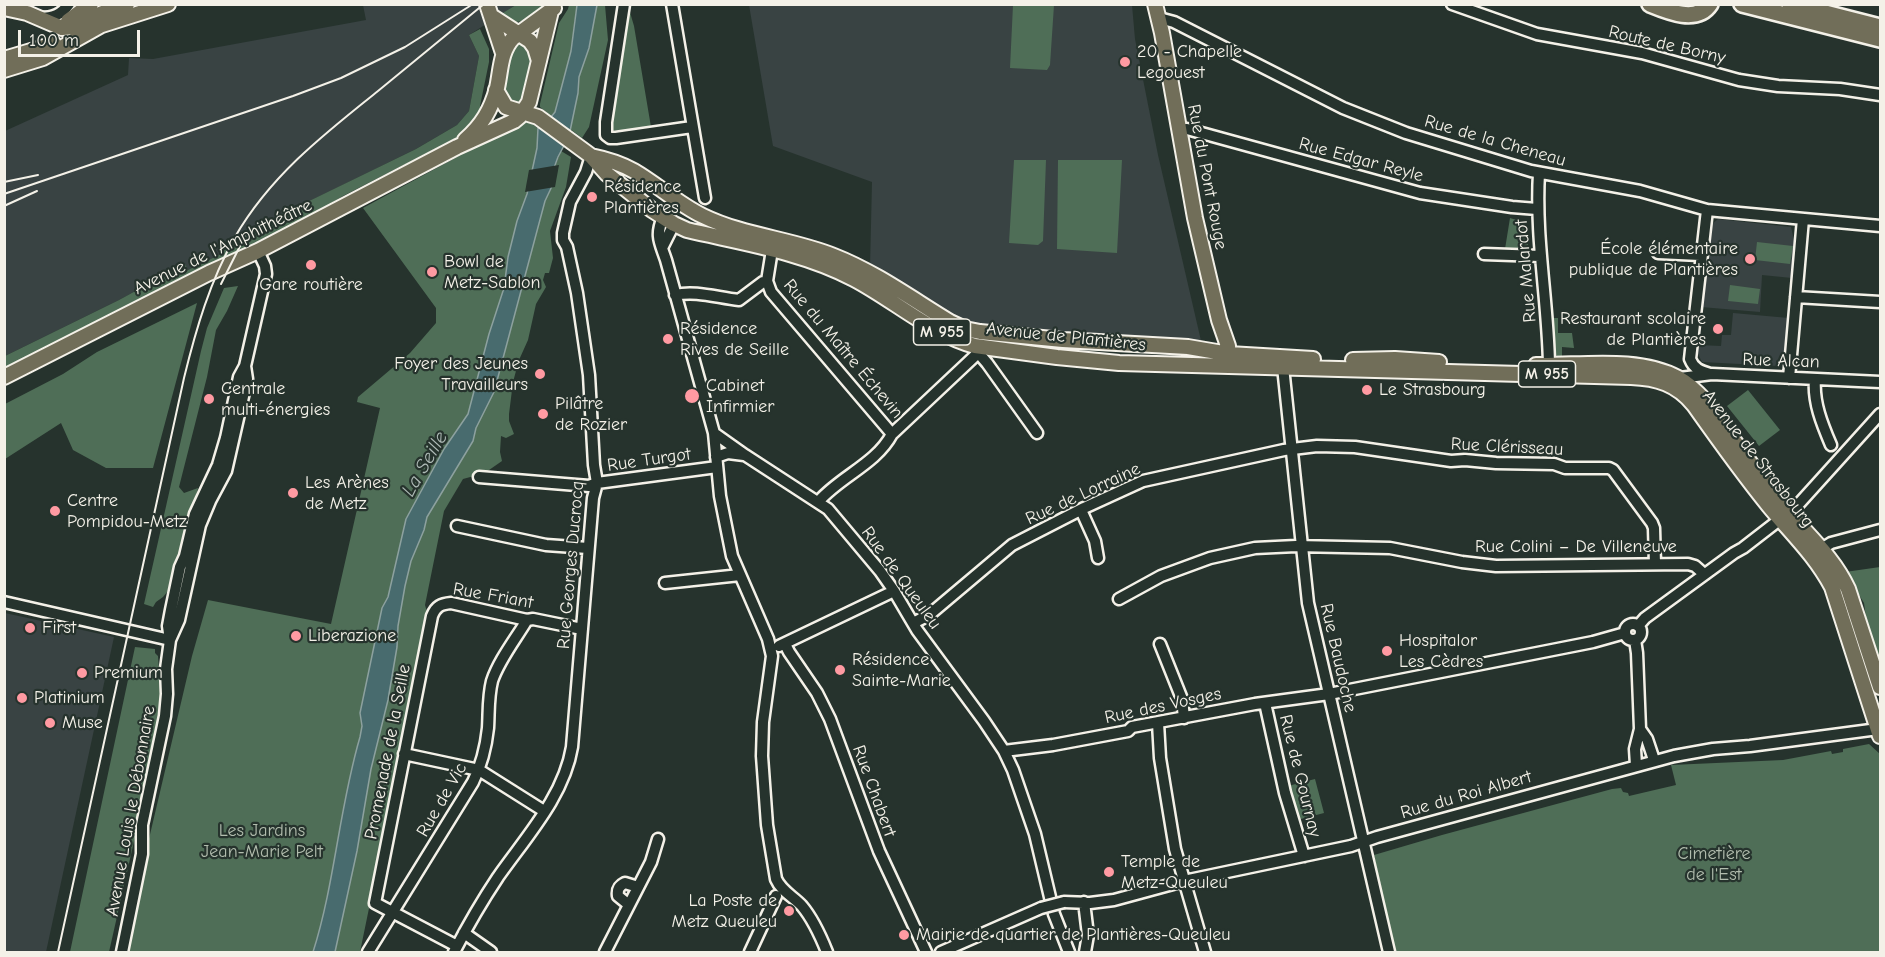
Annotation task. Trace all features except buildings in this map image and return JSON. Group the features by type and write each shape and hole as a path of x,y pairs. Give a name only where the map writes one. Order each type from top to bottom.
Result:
{"highway":[{"path":"1650,4 1682,14 1701,12 1709,5"},
{"path":"1742,4 1881,39"},
{"path":"1790,4 1881,27"}],"main road":[{"path":"41,49 77,13 91,4"},
{"path":"62,28 127,4"},
{"path":"4,70 43,58 102,25 168,4"},
{"name":"Rue du Pont Rouge","path":"1155,4 1195,218 1229,360"},
{"path":"4,8 27,13 62,28 102,25"},
{"path":"503,53 508,44 519,34 554,8"},
{"path":"496,90 506,107 526,107 554,8"},
{"path":"490,11 533,44 538,61"},
{"path":"490,11 503,53"},
{"path":"4,59 52,46 83,27"},
{"name":"Avenue de l'Amphithéâtre","path":"457,147 482,124 488,113 496,90 503,53"},
{"name":"Avenue de l'Amphithéâtre","path":"4,377 209,273 258,251 457,147 510,124 526,107"},
{"name":"M 955","path":"526,107 585,152"},
{"name":"Avenue de Plantières","path":"585,152 614,161 634,171 680,204 723,225 836,256 965,329 1058,339 1188,346 1205,349 1229,360"},
{"name":"Avenue de Plantières","path":"585,152 607,174 669,221 687,230 807,259 839,272 855,279 945,334 976,350 991,348 1119,363 1229,360"},
{"path":"669,221 680,204"},
{"path":"1205,349 1216,341 1219,320"},
{"name":"Avenue de Strasbourg","path":"1229,360 1395,359 1422,362 1583,364 1639,366 1667,372 1680,378 1706,402 1785,516"},
{"name":"Avenue de Strasbourg","path":"1229,360 1283,367 1628,377 1661,381 1673,386 1688,397 1785,516 1818,552 1834,563 1848,589 1881,687"},
{"name":"Avenue de Strasbourg","path":"1818,552 1833,587 1880,731"}],"street":[{"path":"40,18 60,14 69,4"},
{"path":"624,4 606,135 616,138 693,127"},
{"path":"672,4 705,198"},
{"name":"Route de Borny","path":"1452,4 1537,34 1642,53 1739,80 1778,86 1857,90 1881,95"},
{"name":"Rue de la Cheneau","path":"1159,18 1174,22 1343,108 1407,133 1539,173 1640,191 1707,210 1881,226"},
{"name":"Rue Edgar Reyle","path":"1179,130 1187,129 1420,193 1537,209"},
{"name":"Rue Georges Ducrocq","path":"456,949 499,876 544,811 562,779 571,756 588,548 593,498 597,483 589,375 577,293 563,233 570,202 586,172 585,152"},
{"name":"Rue Malardot","path":"1539,173 1537,209 1549,365"},
{"path":"1707,210 1700,255 1690,359 1700,372 1712,374"},
{"path":"1788,378 1803,219"},
{"path":"669,221 662,248 714,433 726,533 732,556 768,639 772,656 763,722 762,756 767,825 779,890 750,952"},
{"name":"Rue du Maître Échevin","path":"772,250 767,281 771,292 892,434"},
{"name":"Avenue Louis le Débonnaire","path":"122,952 142,854 142,825 165,716 166,669 170,640 179,620 200,525 226,471 247,379 245,366 266,274 258,251"},
{"path":"1658,253 1700,255"},
{"path":"1484,254 1540,256"},
{"path":"675,295 684,293 739,300 767,281"},
{"path":"1796,297 1881,302"},
{"path":"987,363 991,348"},
{"path":"819,501 876,456 892,434 976,350 1036,434"},
{"name":"Rue Baudoche","path":"1283,367 1308,603 1389,952"},
{"name":"Rue Alcan","path":"1680,378 1712,374 1881,382"},
{"path":"1815,379 1815,395 1820,420 1831,445"},
{"path":"1638,626 1645,618 1785,516 1881,414"},
{"name":"Rue de Queuleu","path":"714,433 828,509 862,548 894,591 913,622 1004,751 1035,834 1054,914 1069,952"},
{"name":"Rue Clérisseau","path":"1292,449 1325,446 1355,447 1450,461 1554,464 1565,468 1609,468 1613,470 1652,522 1655,564"},
{"name":"Rue de Lorraine","path":"913,622 929,615 1012,545 1081,510 1143,482 1292,449"},
{"path":"716,462 728,453 745,455"},
{"name":"Rue Turgot","path":"479,477 586,486 716,462"},
{"path":"1081,510 1095,541 1098,558"},
{"path":"457,526 546,545 588,548"},
{"path":"1818,552 1831,543 1881,530"},
{"name":"Rue Colini – De Villeneuve","path":"1119,599 1161,576 1210,558 1255,548 1302,546 1390,548 1496,566 1688,564 1695,566 1704,574"},
{"path":"665,583 740,575"},
{"path":"771,650 894,591"},
{"path":"4,602 170,640"},
{"name":"Rue Friant","path":"436,608 442,604 451,603 527,620 582,629"},
{"name":"Promenade de la Seille","path":"394,912 375,903 431,620 436,608"},
{"name":"Rue de Vic","path":"368,952 468,793 479,770 487,739 489,695 493,680 527,620"},
{"path":"1635,640 1630,639 1624,633 1625,628 1634,624 1638,626"},
{"path":"1635,640 1641,634 1638,626"},
{"name":"Rue des Vosges","path":"1004,751 1053,745 1128,731 1132,727 1329,694 1593,642 1624,633"},
{"path":"1635,640 1640,729 1635,749 1635,765"},
{"name":"Rue Chabert","path":"785,644 817,693 830,719 879,851 926,952"},
{"path":"1160,645 1182,699 1184,718"},
{"name":"Rue de Gournay","path":"1265,703 1285,793 1304,856"},
{"path":"1158,723 1175,849 1205,952"},
{"path":"1640,729 1647,738 1654,760"},
{"name":"Rue du Roi Albert","path":"941,952 1041,908 1064,902 1114,900 1184,881 1363,842 1654,760 1713,749 1880,731"},
{"path":"404,754 479,770 544,811"},
{"path":"605,952 651,862 658,839"},
{"path":"629,905 618,896 620,886 630,883 638,887"},
{"path":"779,890 800,903 808,913 827,952"},
{"path":"1084,902 1088,935 1085,952"},
{"path":"394,912 456,949"},
{"path":"464,933 491,952"}],"shaded area":[{"path":"363,5 516,5 469,35 479,56 469,111 457,125 416,149 230,240 223,253 188,270 184,265 5,356 5,131 128,75 129,58 153,59 366,20"},
{"path":"749,5 1132,5 1135,39 1158,155 1202,345 973,327 951,318 870,268 872,182 773,146"},
{"name":"École élémentaire publique de Plantières","path":"1718,219 1791,227 1795,244 1792,278 1762,275 1760,312 1701,307 1711,225"},
{"path":"1733,313 1789,318 1784,363 1778,366 1702,362 1698,354 1699,345 1721,346 1722,335 1731,335"},
{"name":"Muse","path":"5,613 114,637 46,952 5,952"}],"green space":[{"path":"516,5 546,5 530,18 518,22 506,19 501,14"},
{"path":"569,5 577,5 571,51 555,112 551,116 540,107 540,104 559,23"},
{"path":"597,5 605,5 608,40 589,127 582,138 570,129 579,77 589,48"},
{"path":"1013,5 1054,5 1050,65 1047,70 1010,68"},
{"path":"629,9 651,127 617,131 611,127"},
{"path":"480,29 489,49 489,62 480,106 485,111 472,130 343,196 266,243 170,285 5,370 5,356 119,300 185,264 188,270 223,253 229,240 416,149 457,125 469,111 479,56 469,35"},
{"path":"518,42 523,42 531,55 527,82 518,105 512,104 504,90 512,50"},
{"name":"Les Jardins Jean-Marie Pelt","path":"527,119 550,139 482,401 464,423 466,451 473,441 476,428 494,392 545,201 553,184 554,169 561,151 571,157 566,187 550,231 553,258 549,273 545,273 543,280 546,287 536,304 528,340 513,382 509,421 514,434 506,438 501,436 502,461 479,477 463,479 444,511 425,605 427,612 431,607 360,952 126,952 148,843 192,656 208,600 331,624 380,408 357,402 358,397 410,353 436,323 436,308 363,208"},
{"path":"1014,160 1046,160 1043,241 1038,245 1009,243"},
{"path":"1058,160 1122,160 1117,253 1057,249"},
{"path":"1510,218 1523,222 1528,237 1528,250 1505,249"},
{"path":"1757,242 1793,246 1790,264 1755,260"},
{"path":"1730,285 1760,289 1758,304 1728,301"},
{"path":"238,286 216,330 207,377 179,487 184,493 198,488 181,553 174,564 168,591 153,607 144,604 207,328 224,288"},
{"path":"197,303 153,468 106,468 73,450 61,423 5,459 5,404 63,374 97,352"},
{"path":"1552,318 1558,318 1558,333 1572,333 1574,348 1562,347 1562,356 1565,359 1560,359 1556,355"},
{"path":"1748,390 1780,430 1759,446 1727,406"},
{"path":"1880,567 1880,664 1868,632 1864,603 1845,572"},
{"path":"135,647 155,649 158,656 161,702 137,828 109,952 70,952"},
{"name":"Cimetière de l'Est","path":"1869,744 1880,754 1880,952 1395,952 1374,855 1612,789 1621,788 1629,796 1676,785 1671,765 1783,760 1831,751 1832,754 1843,752 1843,749"},
{"path":"1315,779 1324,813 1297,820 1288,786"}],"water":[{"path":"577,5 597,5 589,48 579,77 569,136 554,168 553,184 545,201 494,392 476,428 473,441 427,517 411,561 398,626 397,647 388,700 371,769 357,851 335,952 313,952 327,899 347,791 360,737 362,726 360,713 382,608 388,597 406,519 444,449 468,414 504,288 508,257 527,194 537,148 538,128 555,112 571,51"}],"pier":[{"path":"559,165 555,187 525,192 529,170"}],"railway":[{"path":"4,194 341,78 405,47 473,4"},
{"path":"58,952 184,378 199,323 218,271 249,215 281,175 338,123 484,4"},
{"path":"4,182 38,175"},
{"path":"4,206 37,191"},
{"path":"221,284 245,236"}],"place":[{"name":"20 - Chapelle Legouest","path":"1125,62"},
{"name":"Résidence Plantières","path":"592,197"},
{"name":"École élémentaire publique de Plantières","path":"1750,259"},
{"name":"Gare routière","path":"311,265"},
{"name":"Bowl de Metz-Sablon","path":"432,272"},
{"name":"Restaurant scolaire de Plantières","path":"1718,329"},
{"name":"Résidence Rives de Seille","path":"668,339"},
{"name":"Foyer des Jeunes Travailleurs","path":"540,374"},
{"name":"Le Strasbourg","path":"1367,390"},
{"name":"Cabinet Infirmier","path":"692,396"},
{"name":"Centrale multi-énergies","path":"209,399"},
{"name":"Pilâtre de Rozier","path":"543,414"},
{"name":"Les Arènes de Metz","path":"293,493"},
{"name":"Centre Pompidou-Metz","path":"55,511"},
{"name":"First","path":"30,628"},
{"name":"Liberazione","path":"296,636"},
{"name":"Hospitalor Les Cèdres","path":"1387,651"},
{"name":"Résidence Sainte-Marie","path":"840,670"},
{"name":"Premium","path":"82,673"},
{"name":"Platinium","path":"22,698"},
{"name":"Muse","path":"50,723"},
{"name":"Temple de Metz-Queuleu","path":"1109,872"},
{"name":"La Poste de Metz Queuleu","path":"789,911"},
{"name":"Mairie de quartier de Plantières-Queuleu","path":"904,935"}],"water label":[{"name":"La Seille","path":"425,464"}]}
